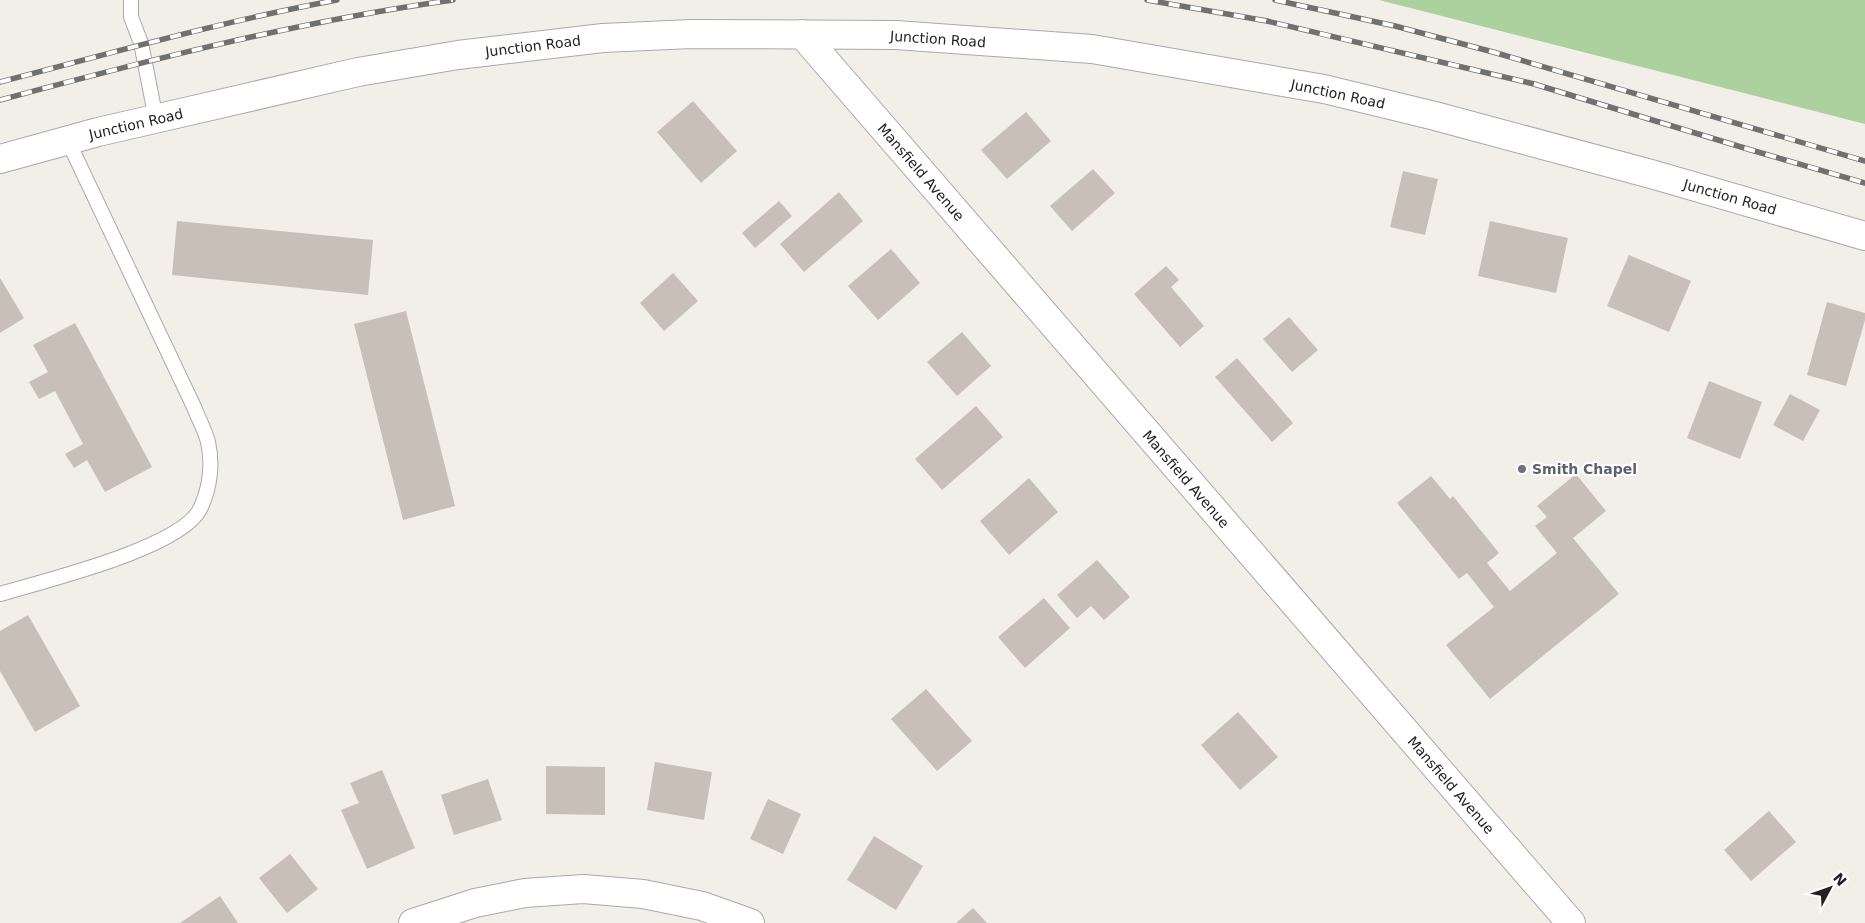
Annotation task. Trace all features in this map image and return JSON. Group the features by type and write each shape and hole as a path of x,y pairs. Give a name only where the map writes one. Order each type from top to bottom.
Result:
{"street":[{"name":"Junction Road","path":"0,159 156,119 358,72 458,55 603,38 691,34 896,35 1092,49 1324,90 1435,116 1595,159 1865,236"},
{"name":"Mansfield Avenue","path":"802,34 1571,923"},
{"path":"413,923 475,903 525,893 583,889 643,894 702,906 750,923"}],"lane":[{"path":"131,0 131,17 141,44 156,119"},
{"path":"0,594 148,548 180,530 200,511 211,471 208,442 194,407 68,141"}],"green space":[{"path":"1379,0 1865,0 1865,124"}],"building":[{"path":"693,101 737,151 701,183 657,132"},
{"path":"1026,112 1051,141 1007,179 981,150"},
{"path":"1093,169 1115,193 1072,231 1050,206"},
{"path":"1403,171 1438,179 1425,235 1390,227"},
{"path":"839,192 863,221 804,272 780,244"},
{"path":"779,201 792,216 755,248 742,233"},
{"path":"177,221 373,240 368,295 172,275"},
{"path":"1490,221 1568,238 1556,293 1478,276"},
{"path":"891,249 920,283 878,320 848,286"},
{"path":"1629,255 1691,281 1669,332 1607,306"},
{"path":"1166,266 1179,280 1171,287 1204,326 1180,347 1134,294"},
{"path":"673,273 698,301 664,331 640,303"},
{"path":"0,278 24,318 0,333"},
{"path":"1827,302 1865,313 1865,320 1846,386 1807,375"},
{"path":"406,311 455,506 403,520 354,324"},
{"path":"1289,317 1318,350 1292,372 1263,339"},
{"path":"75,323 152,467 105,492 87,460 74,468 65,454 83,444 55,391 39,399 29,382 48,372 33,345"},
{"path":"962,332 991,366 957,396 927,362"},
{"path":"1237,358 1293,423 1272,442 1215,377"},
{"path":"1709,381 1762,402 1740,459 1687,438"},
{"path":"1790,394 1820,410 1803,441 1773,425"},
{"path":"976,406 1003,437 942,490 915,459"},
{"path":"1576,474 1606,511 1573,538 1619,594 1490,699 1446,645 1494,607 1467,573 1459,579 1397,503 1431,476 1450,499 1453,496 1499,553 1487,563 1510,591 1557,553 1535,526 1547,517 1537,506"},
{"path":"1029,478 1058,512 1009,555 980,521"},
{"path":"1097,560 1130,597 1104,620 1091,606 1077,618 1057,595"},
{"path":"1044,598 1070,628 1025,668 998,637"},
{"path":"28,615 80,706 35,732 0,671 0,631"},
{"path":"926,689 972,741 937,771 891,719"},
{"path":"1238,712 1278,757 1240,790 1201,745"},
{"path":"655,762 712,772 704,820 647,810"},
{"path":"546,766 605,767 605,815 546,814"},
{"path":"382,770 415,848 367,869 341,810 359,803 350,783"},
{"path":"488,779 502,820 454,835 441,795"},
{"path":"768,799 801,814 783,854 750,839"},
{"path":"1769,811 1796,842 1751,881 1724,850"},
{"path":"874,836 923,866 896,910 847,880"},
{"path":"290,854 318,889 287,913 259,878"},
{"path":"220,896 238,923 180,923"},
{"path":"973,908 987,923 956,923"}],"railway":[{"path":"0,82 210,28 337,0"},
{"path":"0,100 168,56 282,30 453,0"},
{"path":"1147,0 1267,21 1534,84 1865,183"},
{"path":"1275,0 1395,26 1493,52 1865,161"}],"place":[{"name":"Smith Chapel","path":"1522,469"}]}
